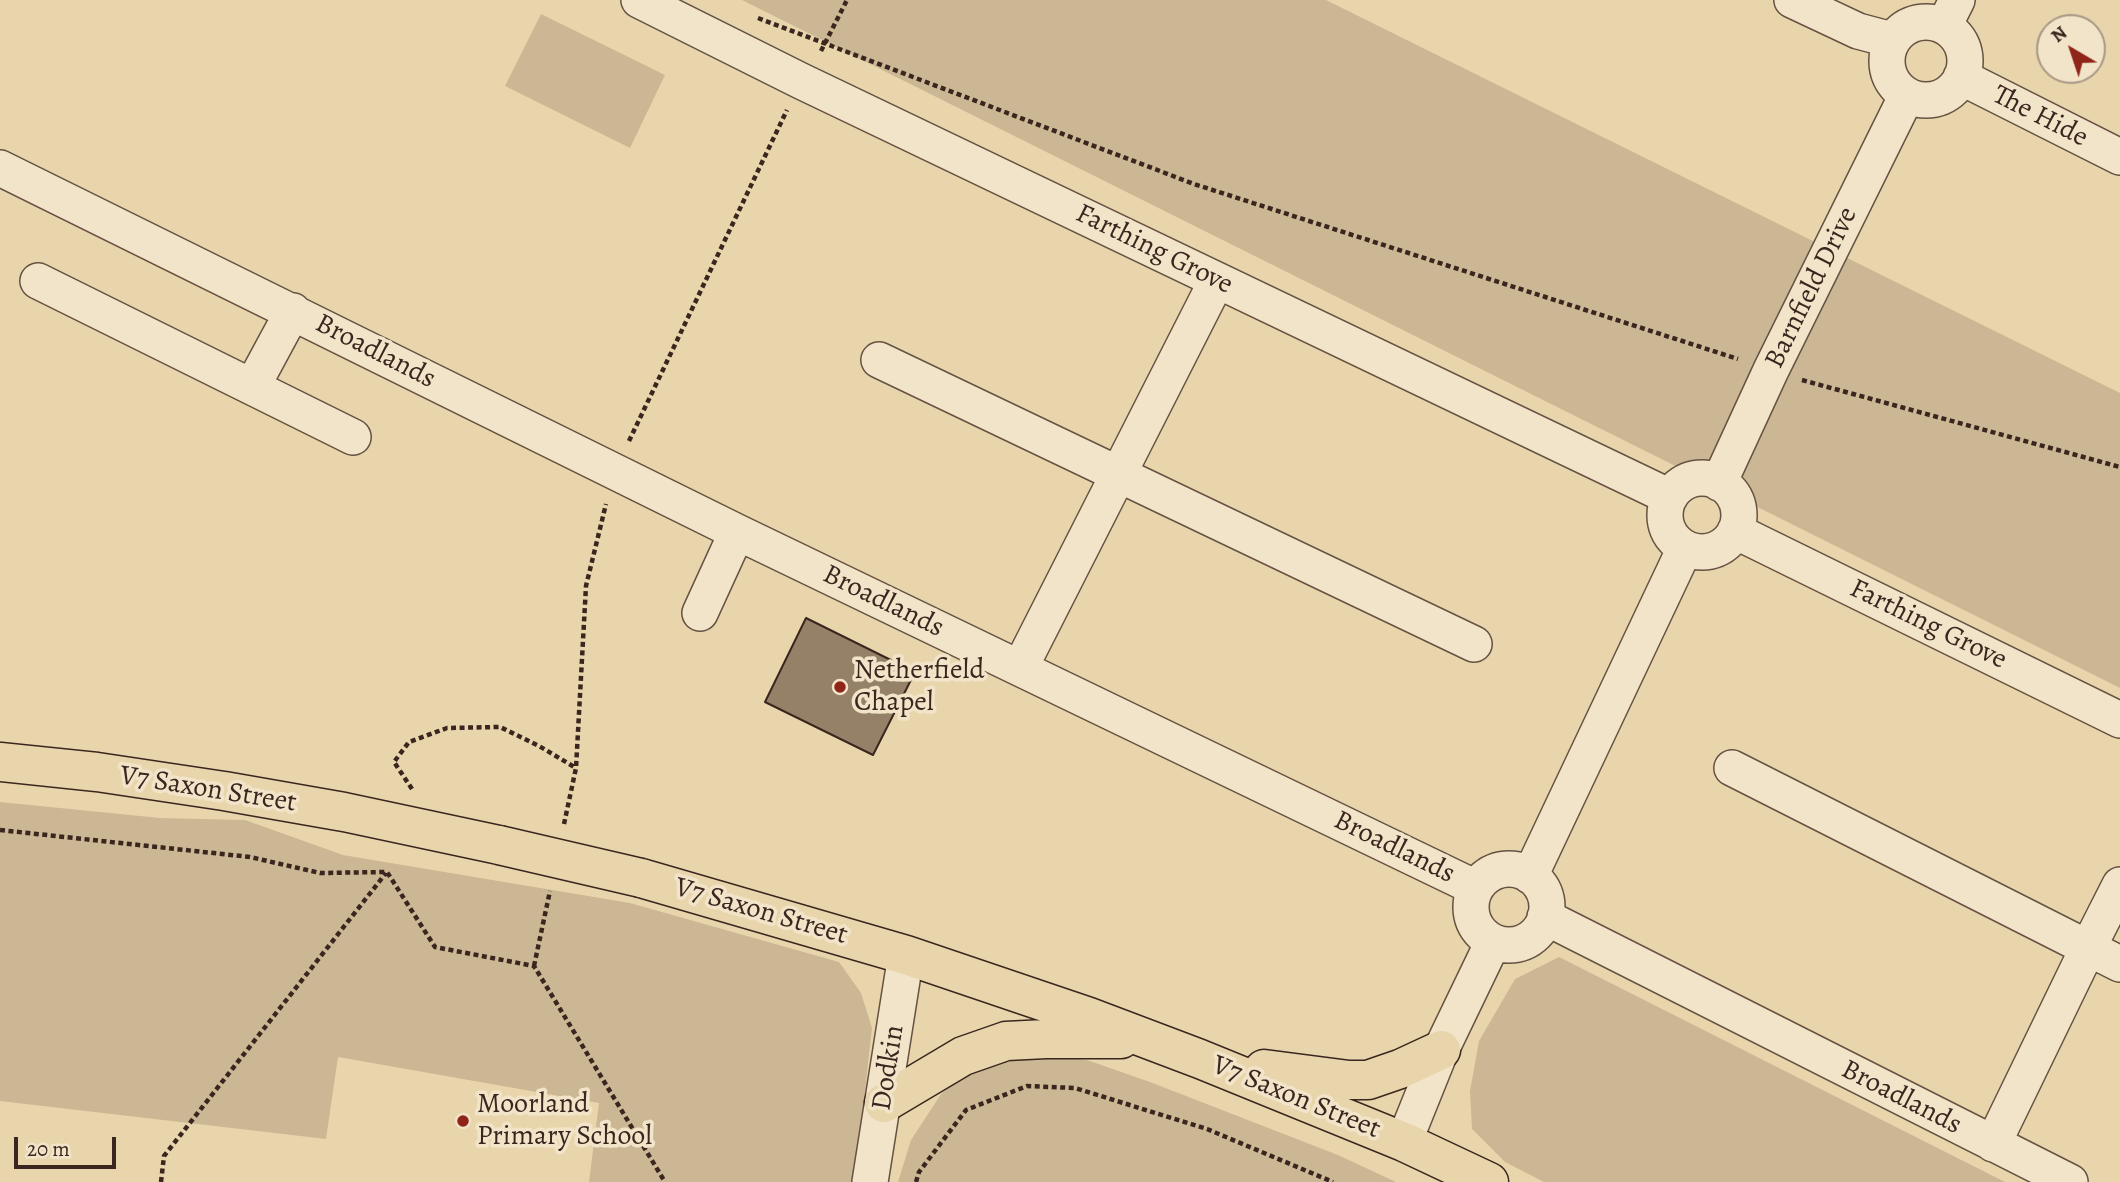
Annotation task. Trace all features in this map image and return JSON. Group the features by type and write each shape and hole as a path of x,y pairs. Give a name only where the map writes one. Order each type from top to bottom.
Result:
{"main road":[{"name":"V7 Saxon Street","path":"0,762 97,772 344,813 641,878 906,955 1089,1017 1404,1142 1489,1182"},
{"path":"884,1102 963,1056 1006,1041 1151,1040"},
{"path":"1200,1059 1307,1076 1368,1080 1401,1069 1441,1050"}],"street":[{"name":"Farthing Grove","path":"639,0 813,87 1670,497"},
{"path":"1792,0 1858,31 1892,40"},
{"path":"1950,13 1953,33 1964,54 1961,77 1954,88 1932,99 1907,95 1897,87 1890,76 1887,65 1892,40 1910,25 1933,22 1950,13"},
{"name":"The Hide","path":"1961,77 2120,157"},
{"name":"Barnfield Drive","path":"1719,483 1771,370 1907,95"},
{"name":"Broadlands","path":"0,168 737,532 1476,888"},
{"path":"1020,668 1217,280"},
{"path":"38,281 353,437"},
{"name":"Broadlands","path":"252,387 293,311"},
{"path":"878,360 1474,644"},
{"path":"1697,479 1719,483 1734,498 1738,509 1735,531 1719,548 1696,552 1685,548 1677,543 1667,526 1665,516 1670,497 1686,482 1697,479"},
{"name":"Farthing Grove","path":"1735,531 2120,720"},
{"path":"700,613 737,532"},
{"path":"1530,876 1685,548"},
{"path":"1732,768 2120,964"},
{"path":"1507,869 1519,870 1530,876 1543,890 1546,899 1545,918 1540,929 1530,939 1518,944 1505,945 1482,935 1474,924 1471,911 1471,898 1476,888 1485,877 1507,869"},
{"path":"1993,1144 2120,885"},
{"name":"Broadlands","path":"1545,918 2070,1182"},
{"path":"1404,1142 1441,1050 1493,942"},
{"name":"Dodkin","path":"870,1182 906,955"}],"path":[{"path":"750,15 1195,184 1771,370 2120,467"},
{"path":"414,793 394,762 409,741 447,728 499,727 576,768"},
{"path":"0,830 250,857 320,873 387,872"},
{"path":"161,1182 164,1156 387,872"},
{"path":"387,872 435,947 534,965 665,1182"},
{"path":"916,1182 919,1172 966,1110 1027,1086 1075,1088 1207,1129 1333,1182"}],"shaded area":[{"path":"742,0 1326,0 2120,393 2120,688"},
{"path":"541,14 665,75 630,148 505,86"},
{"path":"0,802 160,818 245,820 343,855 630,903 839,962 861,993 872,1028 860,1135 851,1182 589,1182 599,1103 338,1057 326,1139 0,1101"},
{"path":"1559,957 2005,1182 1544,1182 1505,1162 1472,1129 1470,1091 1479,1041 1515,979"},
{"path":"1016,1054 1087,1060 1338,1155 1396,1182 898,1182 911,1140 941,1094 969,1072"}],"building":[{"name":"Netherfield Chapel","path":"806,618 915,672 873,755 765,702"}],"place":[{"name":"Netherfield Chapel","path":"840,687"},
{"name":"Moorland Primary School","path":"463,1121"}]}
